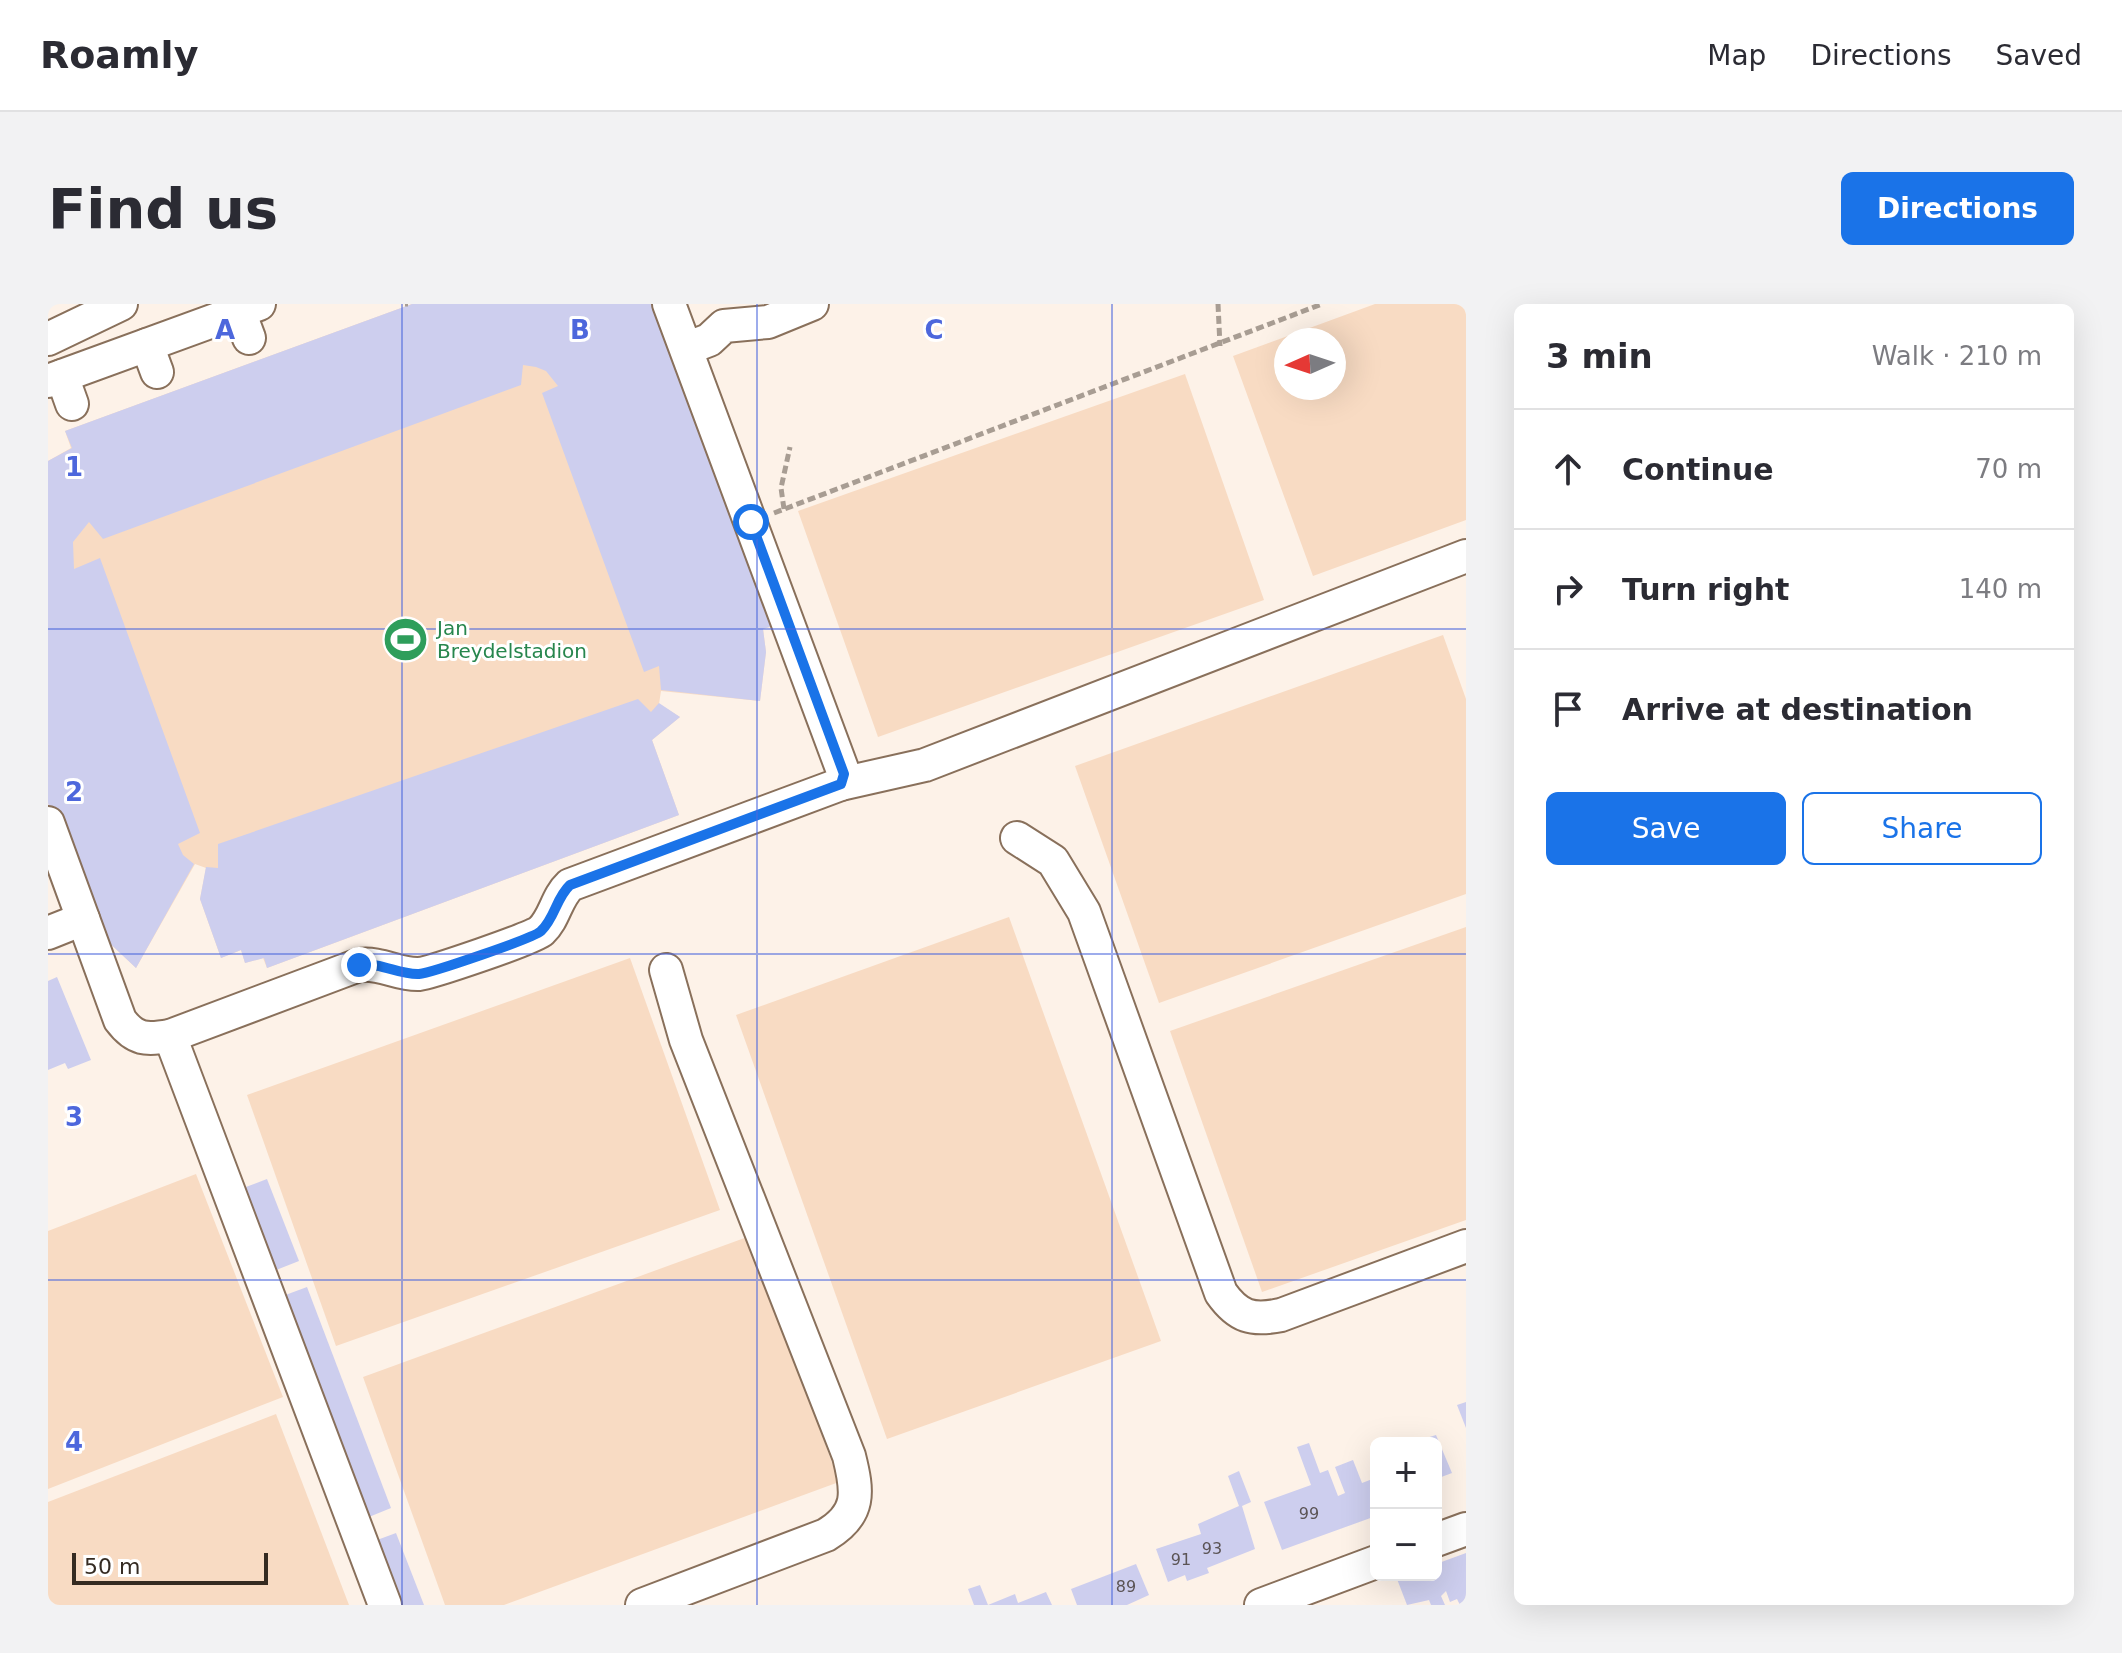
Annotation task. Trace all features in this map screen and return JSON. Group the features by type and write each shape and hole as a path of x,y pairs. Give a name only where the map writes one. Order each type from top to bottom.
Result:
{"street":[{"path":"48,339 121,304"},
{"path":"669,304 688,348 844,774 841,784"},
{"path":"688,348 709,340 724,326 768,322 812,304"},
{"path":"61,387 152,358 249,318"},
{"path":"48,823 120,1020 130,1033 145,1041 170,1036 359,965 373,963 421,974 539,933 555,912 561,894 570,885 841,784 925,765 1465,560"},
{"path":"1017,838 1053,861 1084,912 1221,1293 1231,1307 1244,1317 1262,1319 1281,1315 1466,1246"},
{"path":"48,933 83,919"},
{"path":"642,1605 719,1593 842,1525 856,1494 849,1456 686,1040 666,970"},
{"path":"170,1036 385,1605"},
{"path":"1442,1538 1466,1529"},
{"path":"1261,1605 1370,1564"}],"path":[{"path":"1218,304 1220,346"},
{"path":"751,522 1220,346 1322,304"},
{"path":"784,509 781,488 790,447"}],"shaded area":[{"name":"Jan Breydelstadion","path":"412,304 657,304 776,625 763,629 766,652 760,701 661,691 659,704 680,717 652,740 679,815 267,968 263,958 245,963 241,950 221,958 200,899 206,868 195,864 136,968 101,935 90,916 48,803 48,461 71,448 65,431"},
{"path":"1375,304 1466,304 1466,520 1313,576 1233,356 1274,341 1274,400 1346,400 1346,328 1309,328"},
{"path":"1185,374 1264,600 878,737 798,511"},
{"path":"1443,635 1466,699 1466,894 1159,1003 1075,766"},
{"path":"1009,917 1161,1341 887,1439 736,1015"},
{"path":"1466,927 1466,1220 1262,1292 1170,1031"},
{"path":"630,958 720,1210 336,1346 247,1095"},
{"path":"196,1174 283,1397 48,1489 48,1231"},
{"path":"750,1236 839,1482 504,1605 445,1605 363,1377"},
{"path":"276,1414 349,1605 48,1605 48,1502"}],"building":[{"path":"412,304 657,304 776,625 763,629 766,652 760,701 661,690 659,666 644,672 542,393 558,386 546,371 536,367 523,365 521,385 103,539 89,522 73,542 74,569 100,558 200,833 178,844 183,855 194,864 136,968 101,935 90,916 48,803 48,461 72,448 65,431"},
{"path":"638,699 651,712 659,703 680,717 652,740 679,815 267,968 264,958 245,963 241,950 221,958 200,899 206,867 218,868 218,844"},
{"path":"57,977 91,1060 68,1069 65,1063 48,1070 48,981"},
{"path":"267,1179 299,1261 266,1274 235,1191"},
{"path":"307,1287 391,1508 364,1519 280,1297"},
{"path":"1466,1402 1466,1428 1457,1405"},
{"path":"1309,1443 1320,1473 1328,1470 1338,1496 1345,1493 1335,1467 1353,1460 1362,1483 1370,1480 1370,1518 1282,1550 1264,1502 1311,1485 1297,1447"},
{"path":"1442,1449 1452,1473 1442,1477"},
{"path":"1239,1471 1251,1502 1242,1506 1255,1549 1207,1568 1209,1573 1187,1581 1185,1575 1168,1582 1156,1549 1201,1534 1198,1524 1239,1506 1228,1476"},
{"path":"396,1533 424,1605 393,1605 369,1543"},
{"path":"1466,1553 1466,1605 1460,1605 1457,1599 1450,1602 1446,1591 1441,1596 1445,1605 1431,1605 1429,1600 1407,1605 1398,1581 1442,1581 1442,1562"},
{"path":"1136,1564 1149,1595 1127,1605 1077,1605 1071,1589"},
{"path":"980,1585 988,1605 974,1605 968,1589"},
{"path":"1046,1592 1052,1605 988,1605 1015,1594 1018,1603"}],"place":[{"name":"Jan Breydelstadion","path":"406,640"}],"route":[{"path":"359,965 373,963 421,974 539,933 555,912 561,894 570,885 841,784 844,774 751,522"}]}
